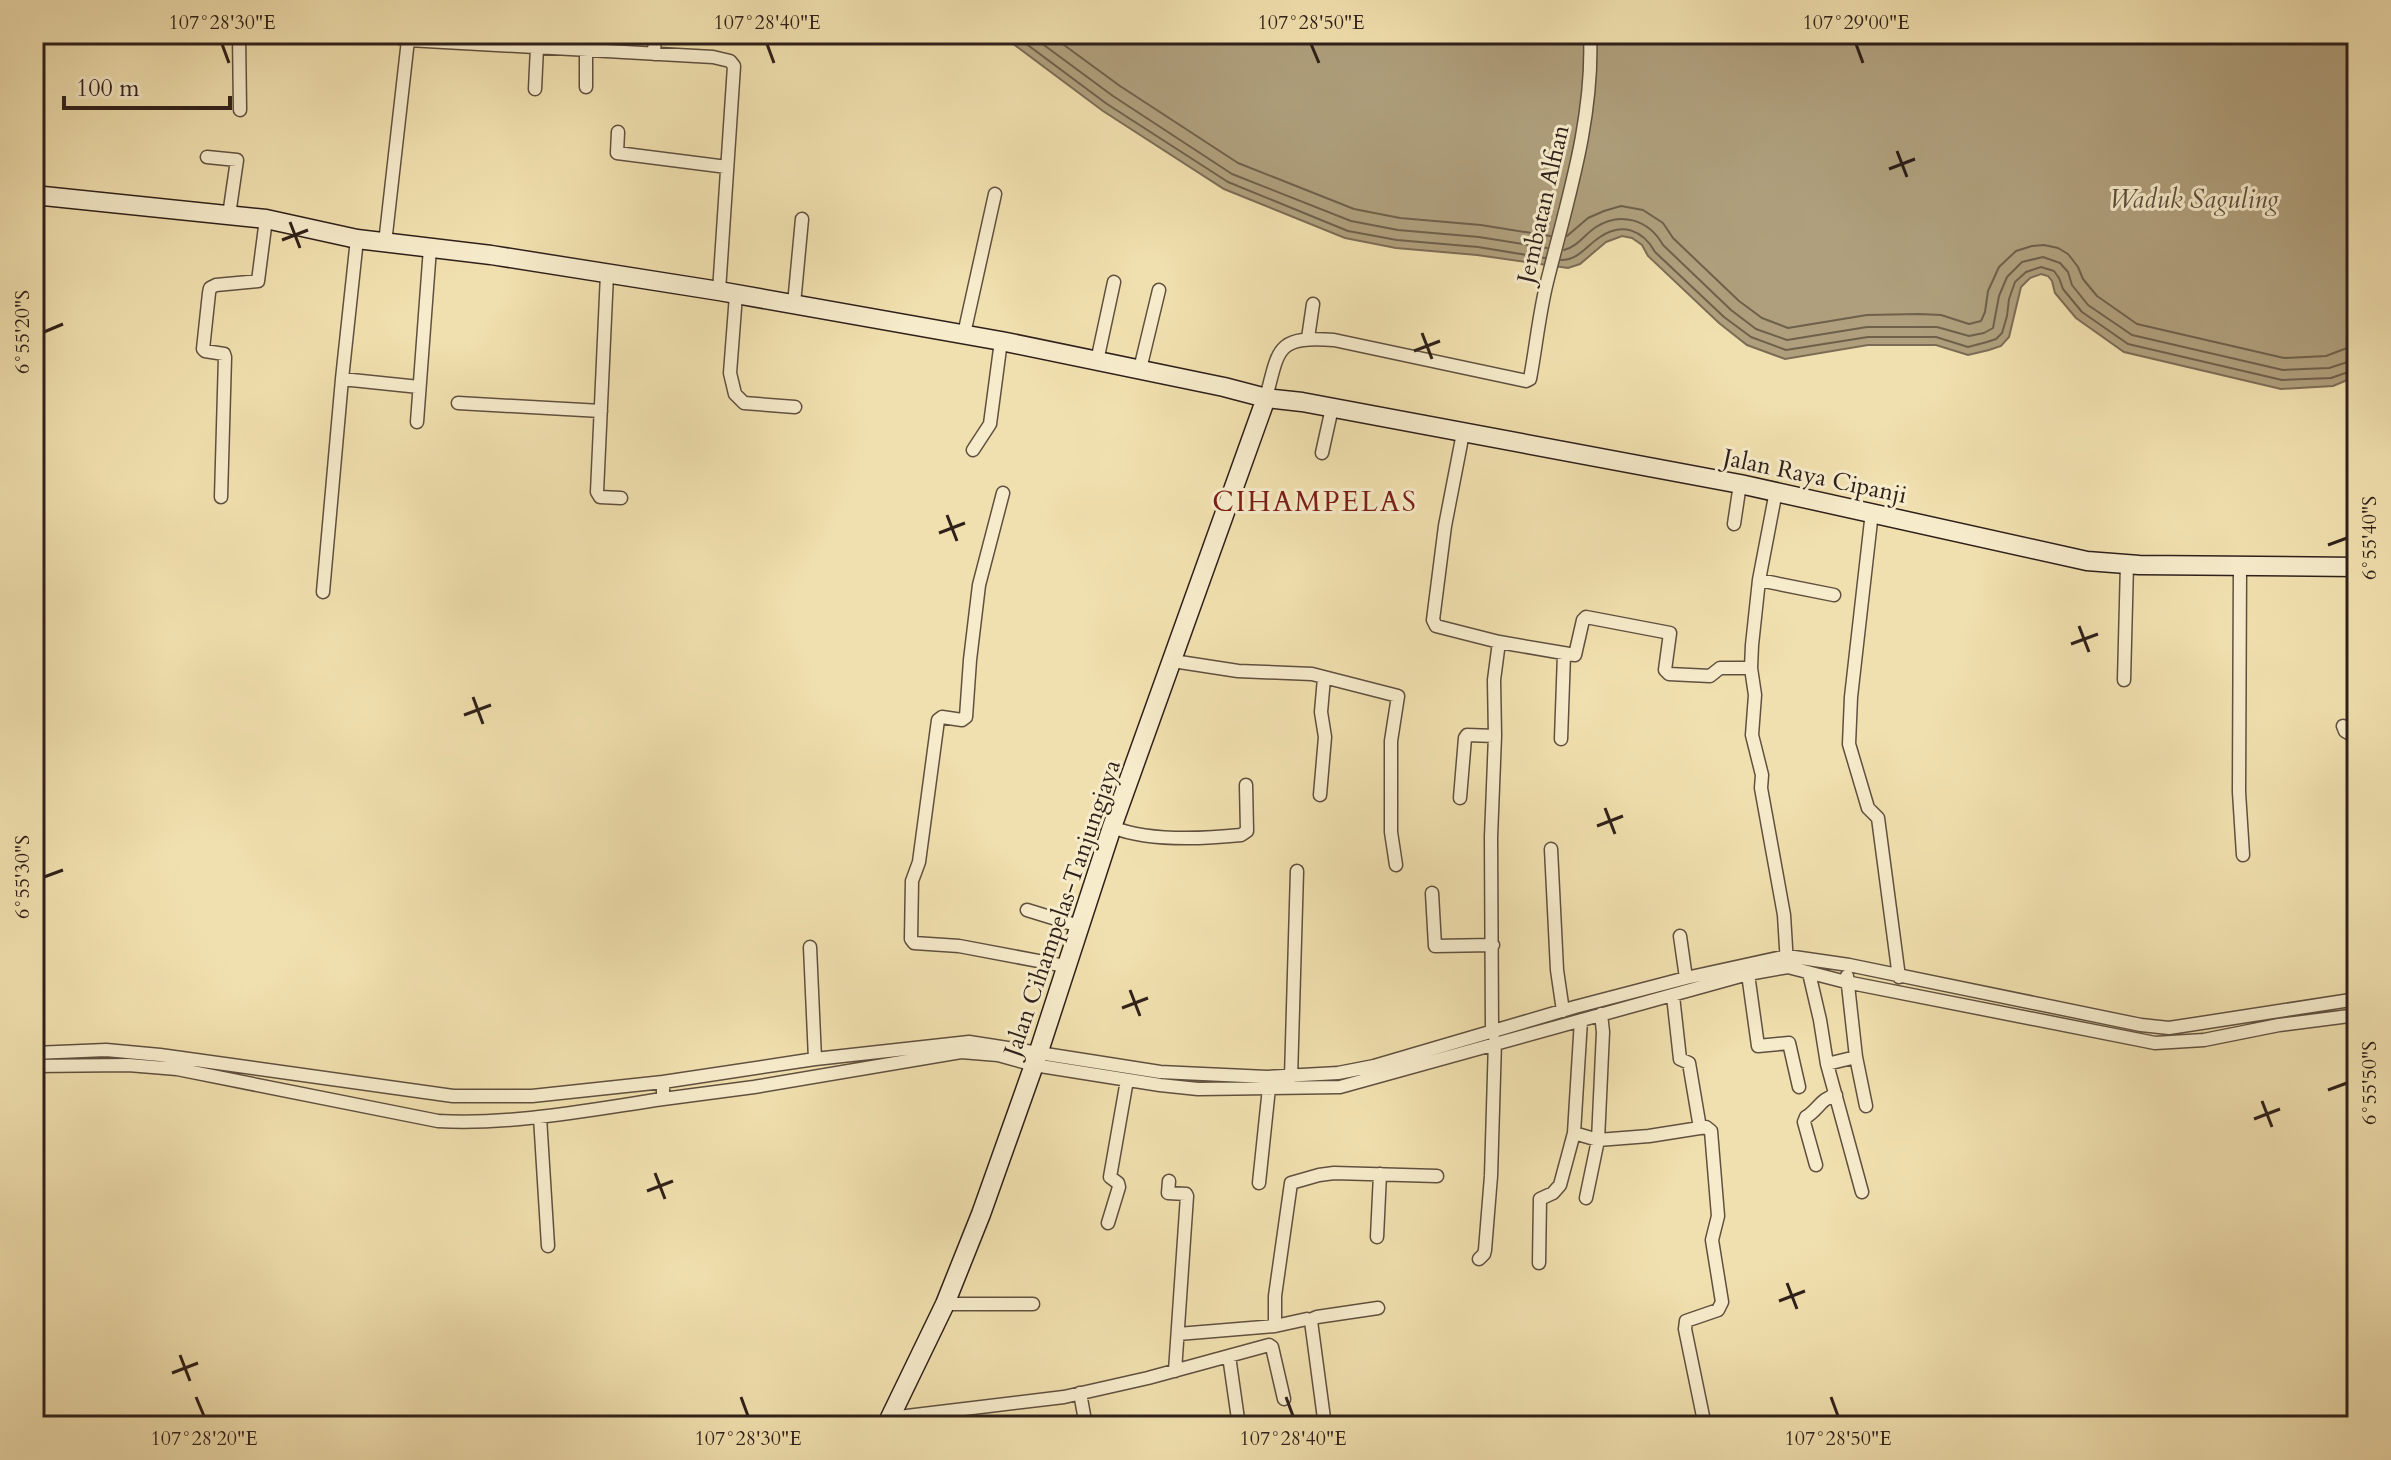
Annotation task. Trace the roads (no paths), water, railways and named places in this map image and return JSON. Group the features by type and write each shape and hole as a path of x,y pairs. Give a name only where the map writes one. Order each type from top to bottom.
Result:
{"main road":[{"name":"Jalan Raya Cipanji","path":"34,195 266,219 357,239 491,255 964,334 1266,398 1776,491 2057,556 2127,564 2357,567"},
{"name":"Jalan Cihampelas-Tanjungjaya","path":"888,1422 945,1304 981,1214 1112,827 1266,398"}],"street":[{"path":"239,34 240,110"},
{"path":"383,34 723,59 733,64 727,167 730,373 735,394 744,403 795,407"},
{"path":"654,54 655,34"},
{"name":"Jembatan Alfian","path":"1308,338 1334,340 1529,379 1546,287 1572,188 1588,99 1590,34"},
{"path":"385,243 409,37"},
{"path":"535,89 537,47"},
{"path":"586,50 586,87"},
{"path":"618,132 617,153 727,167"},
{"path":"207,157 237,161 229,215"},
{"path":"964,334 995,194"},
{"path":"221,497 225,357 224,354 203,349 209,293 210,288 216,285 258,281 266,219"},
{"path":"794,304 802,219"},
{"path":"323,592 357,239"},
{"path":"417,422 430,248"},
{"path":"607,274 597,494 600,497 621,498"},
{"path":"1097,361 1114,282"},
{"path":"1140,369 1159,290"},
{"path":"1266,398 1279,351 1308,338 1313,304"},
{"path":"973,450 990,424 1001,341"},
{"path":"342,379 419,387"},
{"path":"458,403 601,411"},
{"path":"1322,453 1332,408"},
{"path":"1463,433 1445,526 1434,622 1438,627 1489,637 1499,642 1577,655 1586,617 1670,633 1665,670 1669,674 1710,676 1720,668 1751,668"},
{"path":"1734,524 1740,484"},
{"path":"1776,491 1759,580 1751,668 1755,695 1752,735 1762,775 1761,788 1784,915 1787,962"},
{"path":"1003,493 979,585 966,717 962,720 942,717 938,720 919,862 912,881 911,939 914,943 959,946 1065,966"},
{"path":"1872,512 1849,744 1868,808 1878,818 1899,977"},
{"path":"2124,680 2127,564"},
{"path":"2240,566 2239,792 2243,855"},
{"path":"1759,580 1834,595"},
{"path":"1479,1259 1485,1250 1491,1176 1495,1037 1491,837 1494,680 1499,642"},
{"path":"1561,739 1564,654"},
{"path":"1173,661 1238,671 1312,674 1398,696 1391,741 1391,832 1396,865"},
{"path":"1320,795 1325,737 1321,712 1324,678"},
{"path":"2343,726 2345,731 2357,738"},
{"path":"1460,798 1465,738 1467,735 1495,736"},
{"path":"1112,827 1126,833 1152,837 1241,835 1247,831 1246,785"},
{"path":"1551,849 1557,970 1563,1011"},
{"path":"1291,1077 1297,871"},
{"path":"1432,893 1435,946 1493,945"},
{"path":"1027,910 1079,926"},
{"path":"1680,936 1686,978"},
{"path":"810,947 815,1059"},
{"path":"1495,1037 1563,1011 1686,978 1787,962 1849,965 2141,1025 2169,1028 2357,999"},
{"path":"34,1053 106,1050 453,1096 542,1095 663,1091 770,1075 815,1059 969,1042 1127,1080 1269,1088 1339,1080 1495,1037 1581,1020 1673,996 1787,962 1809,973 1846,982 2155,1043 2204,1040 2279,1025 2357,1015"},
{"path":"1849,965 1846,982 1866,1106"},
{"path":"1809,973 1827,1064 1862,1192"},
{"path":"1748,974 1758,1046 1789,1043 1799,1087"},
{"path":"1673,996 1680,1059 1689,1063 1700,1128"},
{"path":"1586,1198 1598,1140 1603,1032 1601,1014"},
{"path":"1539,1263 1540,1199 1560,1185 1574,1133 1581,1020"},
{"path":"34,1066 128,1065 177,1069 438,1121 502,1122 663,1091 961,1052 1129,1069 1199,1082 1291,1077 1339,1080"},
{"path":"1827,1064 1856,1057"},
{"path":"1108,1223 1119,1187 1110,1177 1127,1080"},
{"path":"1259,1183 1269,1088"},
{"path":"1816,1165 1804,1122 1827,1097 1836,1095"},
{"path":"540,1117 548,1246"},
{"path":"1574,1133 1598,1140 1706,1127 1711,1131 1718,1216 1712,1240 1722,1302 1718,1310 1686,1321 1687,1341 1705,1426"},
{"path":"1377,1237 1380,1174"},
{"path":"1275,1326 1275,1296 1291,1183 1319,1175 1437,1176"},
{"path":"1169,1181 1168,1193 1187,1196 1175,1371"},
{"path":"945,1304 1033,1304"},
{"path":"1178,1334 1275,1326 1378,1308"},
{"path":"1310,1320 1325,1426"},
{"path":"888,1422 1080,1393 1271,1345 1284,1399"},
{"path":"1229,1356 1239,1426"},
{"path":"1080,1393 1086,1426"}],"water":[{"name":"Waduk Saguling","path":"1000,34 2357,34 2357,376 2333,386 2281,389 2124,352 2076,318 2055,293 2052,281 2041,274 2030,278 2021,287 2009,337 2001,346 1989,350 1968,355 1936,345 1868,345 1785,359 1747,345 1719,323 1632,238 1622,236 1606,242 1580,264 1568,268 1477,255 1396,248 1345,238 1224,189 1103,111"}],"district":[{"name":"CIHAMPELAS","path":"1315,501"}]}
